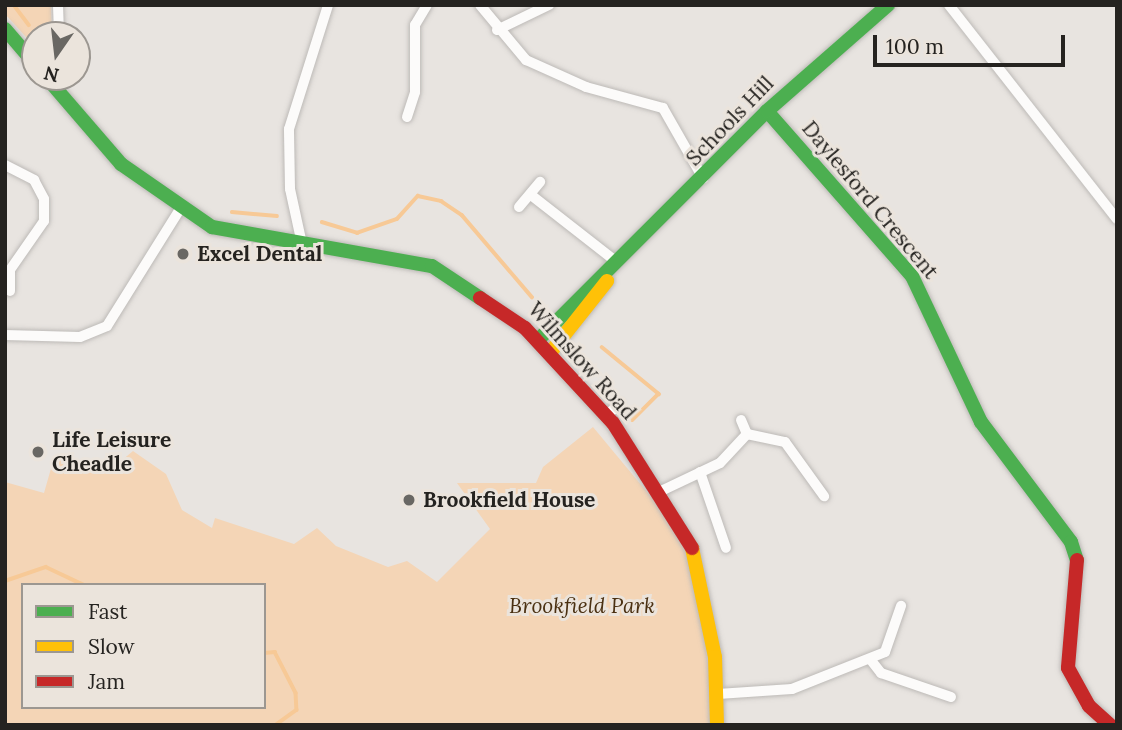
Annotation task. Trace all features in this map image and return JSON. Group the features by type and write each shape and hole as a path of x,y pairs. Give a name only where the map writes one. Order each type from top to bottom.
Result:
{"street":[{"path":"302,244 290,189 289,129 328,5"},
{"path":"407,117 414,101 415,25 427,5"},
{"path":"480,5 497,30 548,71 663,108 703,178"},
{"path":"497,30 515,16 549,5"},
{"name":"Schools Hill","path":"538,340 703,178 767,111 888,5"},
{"path":"949,5 1117,219"},
{"path":"5,29 21,48"},
{"name":"Wilmslow Road","path":"65,91 121,164 180,209 240,235 432,266 506,310 612,411 691,545 718,694 717,725"},
{"name":"Daylesford Crescent","path":"767,111 912,276 981,422 1071,542 1078,562 1068,668 1090,706 1111,725"},
{"path":"5,165 34,180 44,199 44,221 10,270 9,292"},
{"path":"519,207 540,182"},
{"path":"531,195 613,268"},
{"path":"5,335 70,337 107,326 180,209"},
{"name":"Schools Hill","path":"550,353 604,290 613,268"},
{"path":"741,420 747,434"},
{"path":"661,491 733,453 747,434"},
{"path":"747,434 785,442 824,496"},
{"path":"700,472 726,548"},
{"path":"718,694 792,689 870,659 884,652 901,606"},
{"path":"870,659 881,673 951,697"}],"green space":[{"path":"5,5 51,5 52,21 21,21 21,32 5,14"},
{"name":"Brookfield Park","path":"593,427 691,545 717,725 5,725 5,482 44,493 54,458 115,466 133,451 166,474 182,510 212,528 215,518 294,544 317,528 336,546 388,567 407,561 437,582 490,529 457,483 536,483 543,467"}],"waterway":[{"path":"14,5 26,21"},
{"path":"322,222 357,233 397,219 418,196 441,201 462,215 532,297"},
{"path":"232,212 277,216"},
{"path":"602,347 659,394 633,420"},
{"path":"5,581 46,567 80,583"},
{"path":"266,653 275,652 296,693 297,710 276,725"}],"traffic: fast":[{"path":"538,340 767,111 888,5"},
{"path":"5,29 21,48"},
{"path":"58,91 121,164 212,227 432,266 480,298"},
{"path":"767,111 912,276 981,422 1071,542 1077,560"}],"traffic: slow":[{"path":"550,353 607,281"},
{"path":"692,548 715,657 717,725"}],"traffic: jam":[{"path":"480,298 525,328 613,423 692,548"},
{"path":"1077,560 1068,668 1089,706 1110,725"}],"place":[{"name":"Excel Dental","path":"183,254"},
{"name":"Life Leisure Cheadle","path":"38,452"},
{"name":"Brookfield House","path":"409,500"}]}
